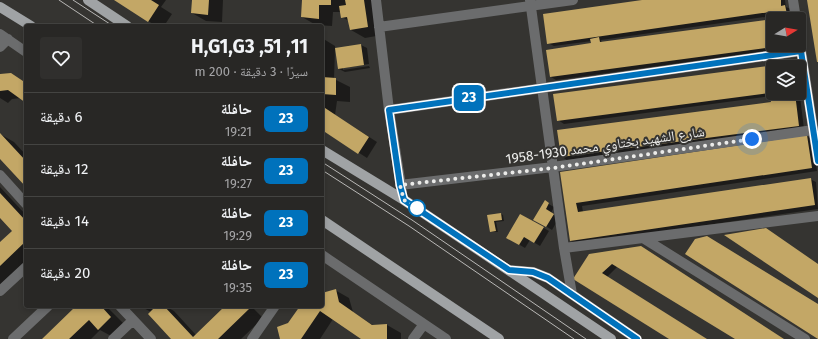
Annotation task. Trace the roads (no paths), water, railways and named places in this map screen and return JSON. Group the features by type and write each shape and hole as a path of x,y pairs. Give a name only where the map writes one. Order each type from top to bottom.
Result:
{"main road":[{"path":"88,0 124,24"},
{"path":"0,7 28,24"},
{"path":"324,151 404,200 611,339"},
{"path":"324,221 499,339"}],"street":[{"path":"376,0 389,110 400,185 404,200"},
{"path":"379,27 531,3 573,0"},
{"path":"793,0 795,12"},
{"path":"531,3 564,248 572,294"},
{"path":"0,47 4,37 24,51"},
{"path":"389,110 794,52"},
{"path":"801,52 818,161"},
{"name":"شارع الشهيد بختاوي محمد 1930-1958","path":"400,185 553,168 813,130"},
{"path":"0,175 24,202"},
{"path":"564,248 818,216"},
{"path":"643,238 805,339"},
{"path":"324,256 446,339"},
{"path":"0,291 24,269"},
{"path":"509,270 533,272 548,278 637,339"},
{"path":"13,339 46,308"},
{"path":"122,308 151,339"},
{"path":"252,339 275,308"},
{"path":"113,339 133,320"},
{"path":"413,339 424,324"}],"tram line":[{"path":"59,0 95,24"},
{"path":"73,0 110,24"},
{"path":"324,163 412,220 586,339"},
{"path":"324,171 409,226 574,339"}]}
